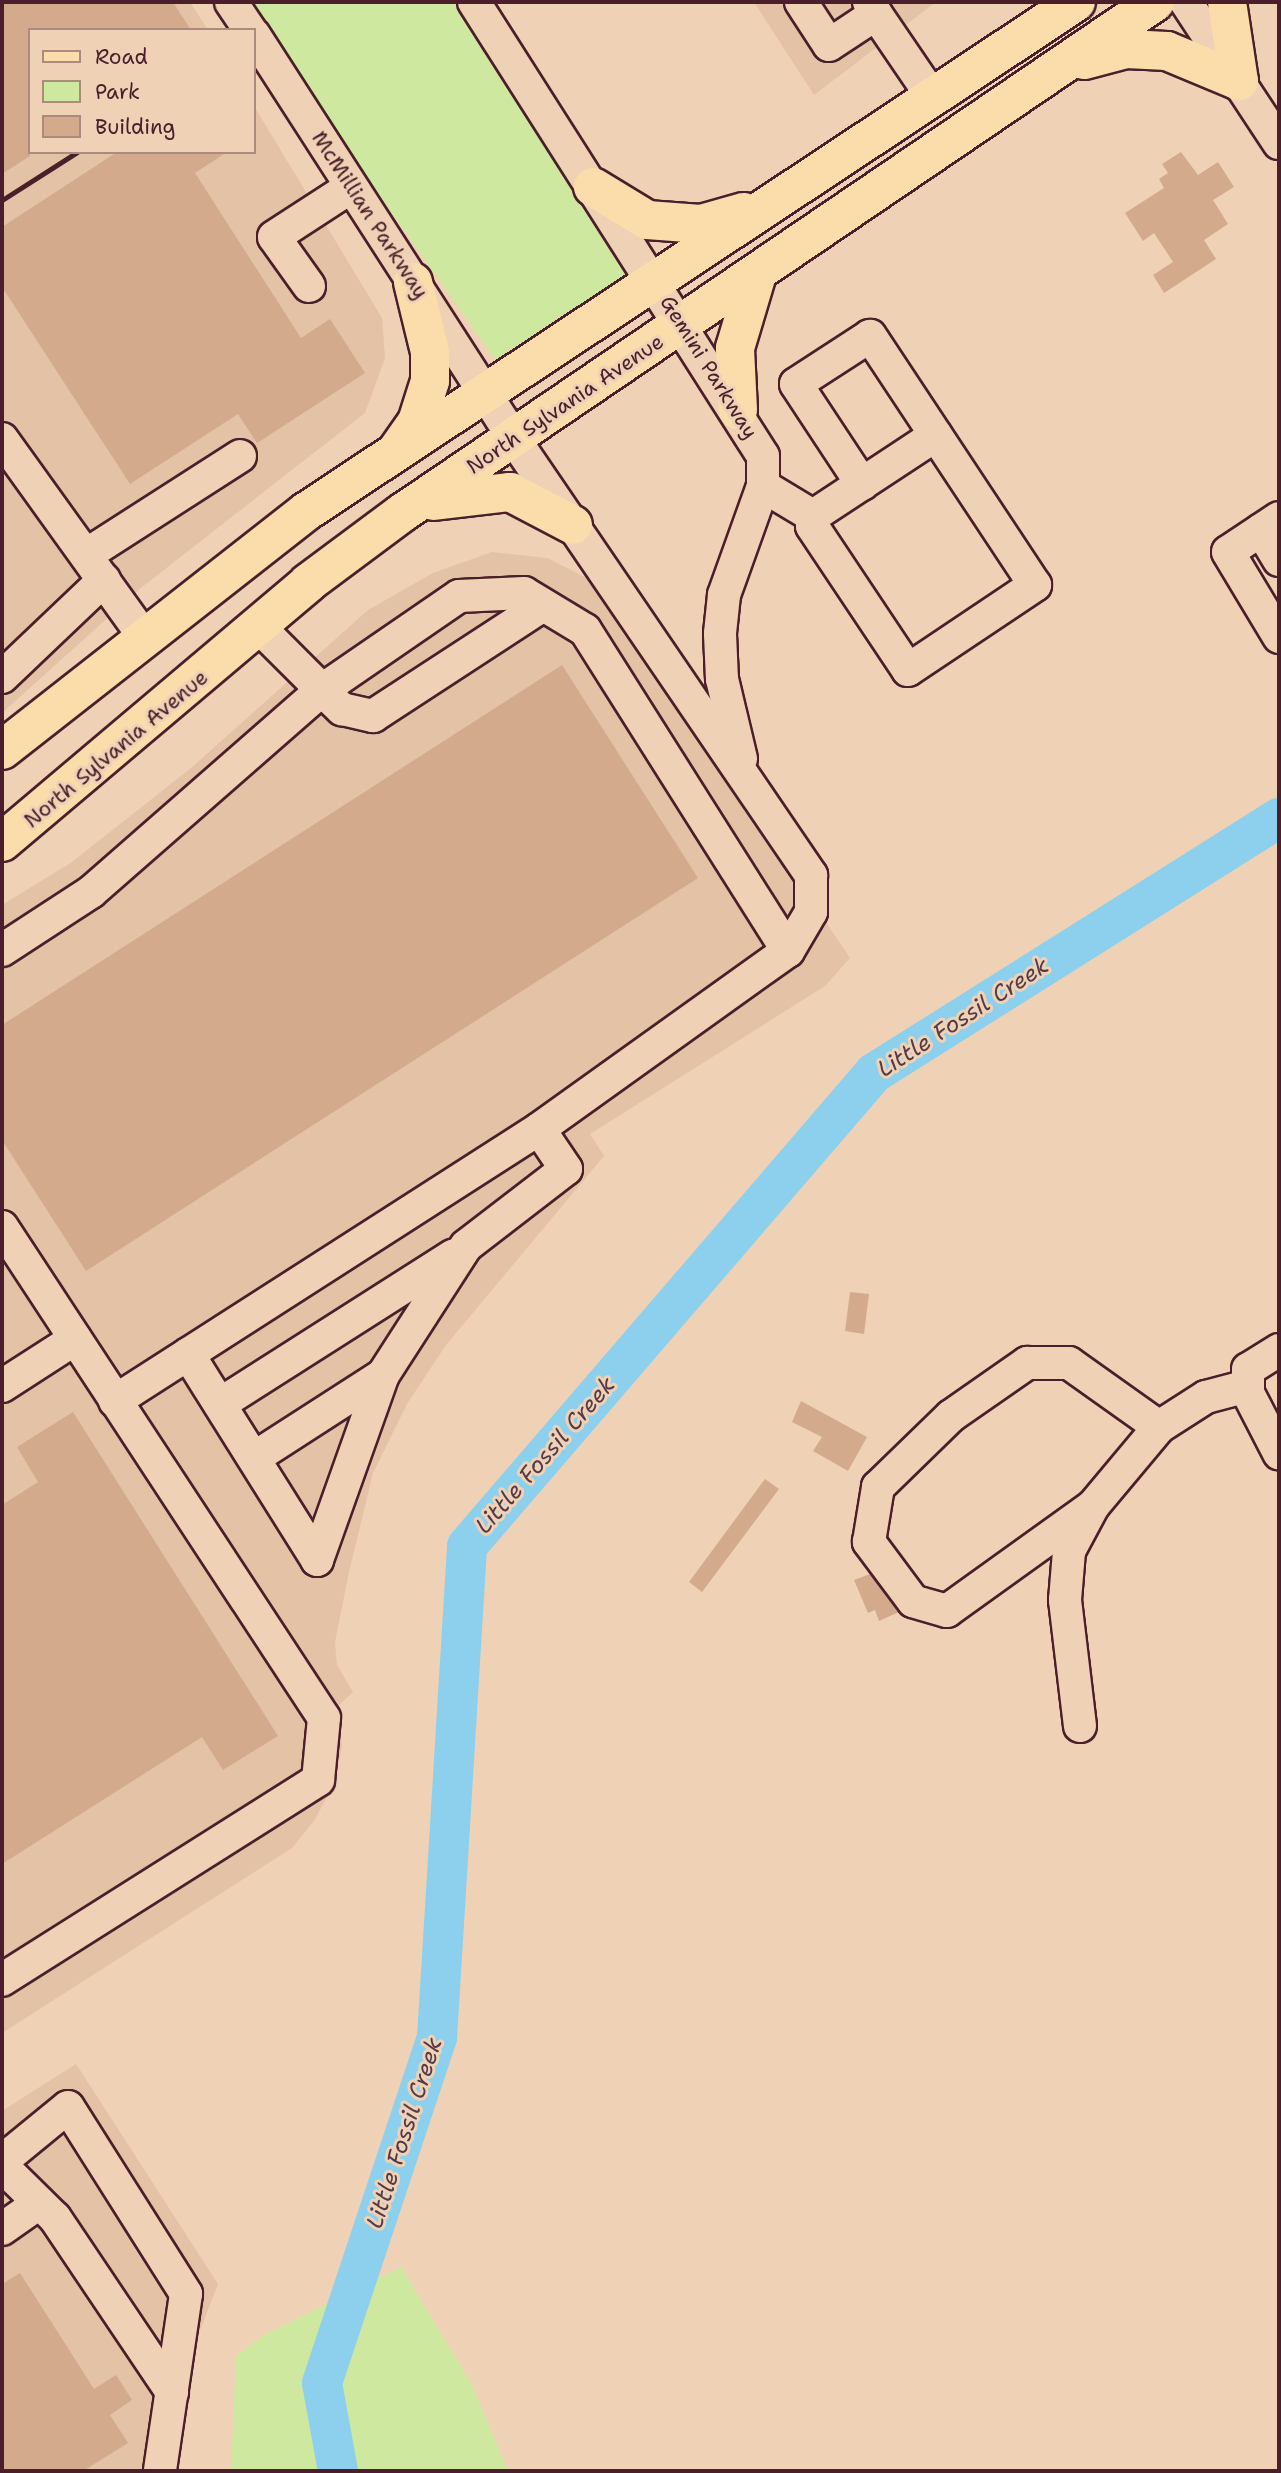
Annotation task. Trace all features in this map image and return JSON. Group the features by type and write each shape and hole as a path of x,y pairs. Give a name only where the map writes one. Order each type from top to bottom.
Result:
{"main road":[{"name":"North Sylvania Avenue","path":"2,842 259,627 402,513 1155,2"},
{"path":"1227,2 1239,81"},
{"path":"2,750 143,635 307,511 656,282 755,209 1071,3"},
{"path":"1060,67 1126,49 1167,51 1239,81"},
{"path":"593,187 647,220 701,223 755,209"},
{"path":"738,410 735,348 757,274"},
{"path":"393,457 417,422 430,381 413,282"},
{"path":"402,513 442,498 510,492 573,525"}],"street":[{"path":"232,2 249,28"},
{"path":"474,2 656,282"},
{"path":"800,2 830,45 872,8 931,95"},
{"path":"1186,2 1279,143"},
{"name":"McMillian Parkway","path":"256,38 485,395"},
{"path":"309,286 274,237 351,187"},
{"name":"Gemini Parkway","path":"656,282 738,410 763,456 763,485 724,595 720,634 722,679 745,778"},
{"path":"813,516 813,526 908,670 1035,585 870,335 796,384 862,484"},
{"name":"Gemini Parkway","path":"485,395 811,875 811,912 788,951"},
{"path":"813,516 936,435"},
{"path":"2,439 143,635"},
{"path":"2,677 95,568 240,456"},
{"path":"763,485 813,516"},
{"path":"1279,560 1270,524 1228,552 1279,637"},
{"path":"2,950 91,892 322,690 459,596 524,593 585,630 788,951 539,1129 115,1401"},
{"path":"259,627 342,709 373,716 543,604"},
{"path":"220,1405 466,1246 566,1170 539,1129"},
{"path":"2,1227 324,1718 317,1780 2,1980"},
{"path":"188,1354 317,1560 383,1375 466,1246"},
{"path":"2,1387 75,1339"},
{"path":"1279,1350 1248,1368 1248,1386 1279,1453"},
{"path":"1093,1506 947,1611 913,1601 869,1542 878,1487 951,1416 1027,1363 1069,1363 1159,1427"},
{"path":"254,1458 383,1375"},
{"path":"1080,1726 1065,1600 1069,1550 1093,1506 1159,1427 1206,1397 1248,1386"},
{"path":"160,2471 172,2392 186,2294 68,2107 2,2163 40,2203 172,2392"},
{"path":"2,2229 40,2203"}],"shaded area":[{"path":"2,2 190,2 207,28 28,28 28,154 256,154 256,109 382,318 385,358 365,413 142,587 2,713"},
{"path":"754,2 936,2 814,95"},
{"path":"492,552 547,558 599,584 850,958 825,986 590,1134 604,1156 446,1345 407,1404 373,1473 349,1572 335,1642 337,1665 353,1692 338,1706 342,1745 335,1782 314,1821 292,1848 2,2033 2,905 72,862 191,768 368,610 433,573"},
{"path":"76,2064 218,2284 197,2338 172,2471 2,2471 2,2111"}],"green space":[{"path":"243,2 455,2 629,276 497,362"},
{"path":"401,2267 471,2383 508,2471 231,2471 236,2356 264,2335"}],"building":[{"path":"2,2 173,2 190,28 28,28 30,156 2,174"},
{"path":"1181,152 1198,175 1218,162 1234,187 1213,200 1228,224 1204,240 1216,259 1164,293 1153,275 1173,262 1154,233 1143,241 1125,213 1164,188 1159,179 1168,173 1162,164"},
{"path":"114,154 224,154 195,173 301,338 330,319 365,373 257,443 238,414 130,484 2,287 2,227"},
{"path":"562,665 698,878 86,1271 2,1140 2,1025"},
{"path":"850,1292 869,1294 864,1334 845,1331"},
{"path":"801,1401 867,1437 848,1471 813,1451 822,1437 792,1422"},
{"path":"73,1412 278,1736 223,1770 202,1737 2,1864 2,1505 38,1482 17,1447"},
{"path":"765,1479 779,1489 702,1592 689,1582"},
{"path":"870,1574 899,1612 879,1621 875,1610 868,1613 854,1580"},
{"path":"20,2273 94,2389 116,2375 132,2400 110,2415 128,2443 83,2471 2,2471 2,2284"}],"waterway":[{"name":"Little Fossil Creek","path":"338,2471 322,2383 437,2038 467,1546 874,1073 1279,818"}],"railway":[{"path":"2,200 74,154"}]}
